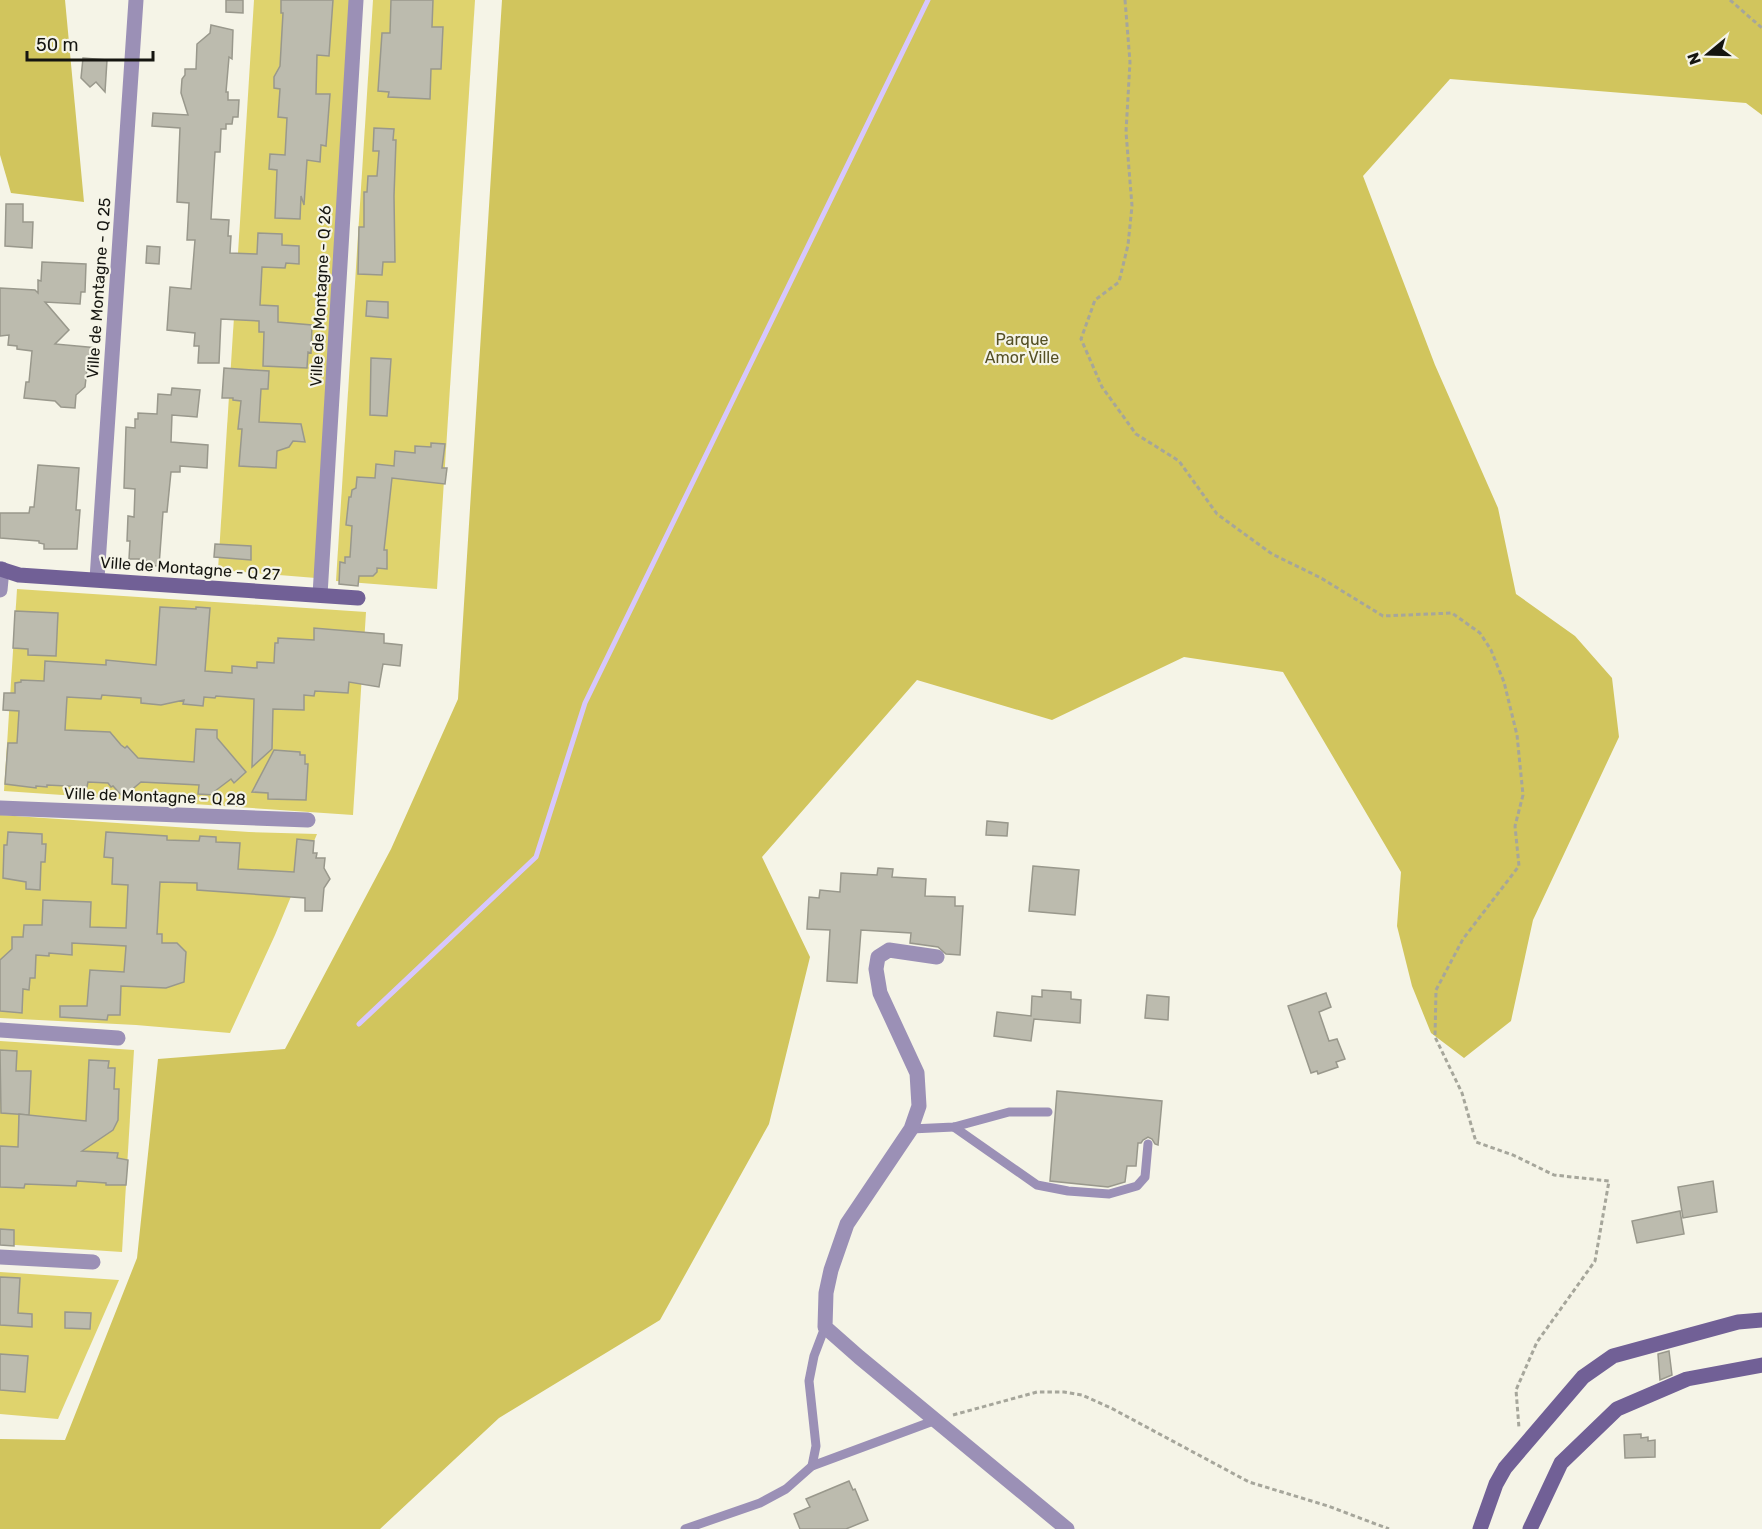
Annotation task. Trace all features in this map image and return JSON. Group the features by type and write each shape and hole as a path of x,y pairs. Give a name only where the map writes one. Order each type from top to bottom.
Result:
{"street":[{"name":"Ville de Montagne - Q 25","path":"97,579 136,0"},
{"name":"Ville de Montagne - Q 26","path":"320,595 356,0"},
{"name":"Ville de Montagne - Q 27","path":"1,576 97,579 358,598"},
{"path":"0,590 1,576"},
{"name":"Ville de Montagne - Q 28","path":"0,808 308,820"},
{"path":"937,957 889,950 878,957 876,969 880,993 917,1073 919,1106 911,1129 847,1224 831,1270 826,1293 825,1327 1067,1529"},
{"path":"0,1030 118,1038"},
{"path":"0,1257 93,1262"},
{"path":"1480,1529 1496,1484 1505,1468 1583,1377 1612,1356 1738,1322 1762,1320"},
{"path":"1530,1529 1561,1463 1617,1409 1688,1379 1762,1365"}],"lane":[{"path":"911,1129 954,1127 1009,1112 1048,1112"},
{"path":"954,1127 1037,1185 1068,1191 1109,1194 1137,1186 1145,1177 1148,1144"},
{"path":"812,1466 816,1446 809,1381 814,1356 825,1327"},
{"path":"685,1529 760,1503 786,1489 812,1466 936,1420"}],"path":[{"path":"1125,0 1130,62 1126,132 1132,206 1128,245 1119,282 1095,300 1081,339 1102,387 1136,434 1179,461 1217,514 1272,554 1321,578 1383,616 1452,613 1480,633 1491,650 1504,682 1517,735 1523,795 1515,826 1519,866 1463,939 1436,990 1435,1036 1462,1093 1476,1142 1513,1155 1554,1175 1609,1180 1594,1262 1537,1342 1516,1390 1521,1448"},
{"path":"1730,0 1762,28"},
{"path":"936,1420 1037,1392 1082,1395 1111,1408 1249,1482 1328,1506 1389,1529"}],"shaded area":[{"path":"254,0 353,0 316,578 218,570"},
{"path":"373,0 475,0 437,589 336,581"},
{"path":"17,589 366,612 353,815 4,791"},
{"path":"0,815 249,832 317,834 275,935 230,1033 136,1025 0,1018"},
{"path":"0,1041 134,1050 122,1252 0,1244"},
{"path":"0,1272 119,1280 58,1419 0,1414"}],"green space":[{"path":"0,0 65,0 84,202 11,193 0,155"},
{"name":"Parque Amor Ville","path":"502,0 1762,0 1762,115 1746,103 1450,79 1363,176 1435,365 1498,508 1516,594 1575,636 1612,678 1619,737 1533,920 1511,1021 1464,1058 1431,1033 1412,986 1397,926 1401,872 1283,672 1184,657 1052,720 917,680 762,857 810,957 769,1124 660,1320 499,1418 380,1529 0,1529 0,1439 65,1440 137,1258 158,1059 285,1049 391,849 458,699"}],"building":[{"path":"226,0 243,0 243,13 226,12"},
{"path":"281,0 333,0 329,56 317,55 316,94 330,94 326,146 321,145 320,162 307,160 304,205 301,196 300,219 275,218 277,170 269,169 270,154 285,155 287,118 278,117 280,89 274,88 274,77 280,66 283,13 281,13"},
{"path":"391,0 433,0 432,27 443,27 441,69 431,69 430,99 388,97 389,92 378,91 382,33 390,33"},
{"path":"211,25 233,30 232,59 229,57 226,92 228,92 228,100 239,100 238,117 233,117 232,124 226,124 226,129 221,129 220,152 215,152 211,219 229,220 230,253 257,254 258,233 282,234 282,245 299,246 299,264 286,263 285,268 262,267 260,305 278,306 278,322 312,325 311,353 308,352 307,368 263,366 264,332 259,332 259,321 221,319 219,363 198,363 199,346 194,346 195,333 167,330 170,287 191,289 195,240 187,240 189,203 177,202 180,128 152,126 153,113 188,115 181,93 182,79 185,69 196,69 197,44 210,33"},
{"path":"83,58 107,60 105,92 96,82 90,87 81,78"},
{"path":"374,128 394,129 393,140 396,140 395,262 383,262 382,275 358,274 359,227 364,227 364,192 367,192 368,176 377,176 379,151 373,151"},
{"path":"6,204 23,204 23,222 33,222 32,248 5,246"},
{"path":"147,246 160,247 159,264 146,263"},
{"path":"42,262 86,264 85,292 81,292 80,304 45,302 69,330 55,344 98,348 97,362 88,361 85,387 76,395 75,408 61,407 55,401 24,398 26,382 29,382 32,351 8,345 9,335 0,336 0,288 35,290 38,293"},
{"path":"367,301 388,302 388,318 366,316"},
{"path":"371,358 391,359 387,416 370,415"},
{"path":"224,368 269,371 268,389 261,389 259,422 301,424 305,442 293,441 289,447 277,451 276,468 239,466 242,429 238,429 241,401 222,398"},
{"path":"172,388 200,390 197,417 172,415 171,442 208,445 207,468 180,466 180,472 171,472 167,512 163,512 159,566 139,565 139,559 129,559 130,541 127,541 128,516 134,517 135,489 124,488 126,427 135,428 138,413 157,414 158,394 171,395"},
{"path":"431,443 445,444 442,468 447,468 445,484 392,478 384,550 387,550 387,569 377,568 373,576 359,576 358,586 339,584 340,562 345,563 345,557 350,557 352,526 346,525 349,497 351,497 352,490 356,488 357,477 375,478 376,464 394,466 395,451 415,453 415,446 431,447"},
{"path":"38,465 79,468 76,510 80,510 77,549 44,549 44,544 39,541 0,538 0,513 29,513 30,507 34,507"},
{"path":"215,544 251,546 251,560 214,557"},
{"path":"160,607 210,608 205,671 232,673 232,666 257,668 257,662 274,663 275,643 278,643 278,638 314,640 314,628 384,634 384,643 402,645 400,666 383,664 379,687 349,682 348,693 315,691 314,696 304,695 304,710 273,709 272,749 252,767 254,699 204,697 203,706 183,704 184,700 161,705 141,703 141,698 102,695 101,699 67,697 65,730 110,732 121,745 125,748 127,746 138,758 194,762 196,729 217,730 217,738 246,772 234,783 231,779 215,791 215,795 198,794 199,785 141,782 123,797 108,783 88,782 87,787 47,785 47,787 36,786 36,788 5,784 8,743 17,743 19,711 3,710 4,693 15,693 15,683 21,680 44,681 45,661 106,665 106,660 156,665"},
{"path":"15,611 58,613 56,656 28,655 28,649 13,648"},
{"path":"274,750 300,752 300,755 305,755 305,764 308,764 306,800 268,799 268,793 252,792"},
{"path":"987,821 1008,823 1007,836 986,835"},
{"path":"8,832 42,834 42,844 46,844 45,862 41,862 40,890 26,889 26,882 3,878 4,845 7,845"},
{"path":"106,832 167,836 167,840 199,841 200,836 216,837 216,842 240,843 238,869 294,872 297,839 314,841 313,853 317,853 316,858 325,858 324,868 330,879 324,888 322,911 305,911 305,898 197,890 197,883 160,882 157,934 162,934 162,943 177,943 186,952 184,982 166,988 121,986 120,1015 108,1015 107,1020 60,1017 60,1006 87,1006 90,970 124,972 126,946 72,943 72,955 49,953 49,956 36,955 35,978 30,978 29,990 23,989 22,1013 0,1011 0,960 12,949 12,937 23,937 24,925 42,925 43,900 91,902 90,927 126,928 128,885 112,884 113,858 104,857"},
{"path":"1033,866 1079,870 1075,915 1029,911"},
{"path":"878,868 893,869 892,877 926,879 925,896 955,897 955,906 963,906 960,955 946,954 938,947 910,943 911,933 861,930 857,983 827,981 830,930 807,929 809,897 819,898 820,890 840,892 841,873 877,875"},
{"path":"1042,990 1071,992 1071,999 1081,1000 1080,1023 1034,1019 1031,1041 994,1036 997,1012 1031,1016 1032,996 1042,997"},
{"path":"1326,993 1331,1007 1319,1012 1329,1041 1337,1039 1345,1059 1336,1062 1338,1067 1318,1074 1317,1071 1311,1073 1288,1006"},
{"path":"1147,995 1169,997 1168,1020 1145,1018"},
{"path":"0,1050 17,1051 16,1071 31,1071 29,1115 1,1113"},
{"path":"89,1060 109,1061 108,1068 115,1068 114,1089 119,1089 118,1120 113,1130 82,1151 118,1153 117,1158 128,1160 126,1185 77,1181 76,1186 25,1184 24,1188 0,1187 0,1146 18,1147 19,1114 86,1121"},
{"path":"1057,1091 1162,1101 1158,1145 1148,1137 1138,1143 1136,1166 1127,1166 1125,1182 1108,1187 1050,1181"},
{"path":"1713,1181 1717,1212 1683,1218 1678,1187"},
{"path":"1680,1211 1684,1234 1637,1243 1632,1221"},
{"path":"0,1229 14,1230 14,1246 0,1245"},
{"path":"0,1277 20,1278 18,1313 32,1314 32,1327 0,1325"},
{"path":"65,1312 91,1313 90,1329 65,1328"},
{"path":"1669,1351 1672,1375 1660,1380 1658,1354"},
{"path":"0,1354 28,1356 25,1392 0,1390"},
{"path":"1641,1434 1641,1438 1648,1437 1648,1441 1655,1440 1655,1457 1625,1458 1624,1435"},
{"path":"849,1481 853,1490 855,1489 868,1520 846,1529 800,1529 794,1514 810,1507 806,1499"}],"waterway":[{"path":"359,1024 536,857 585,703 928,0"}]}
